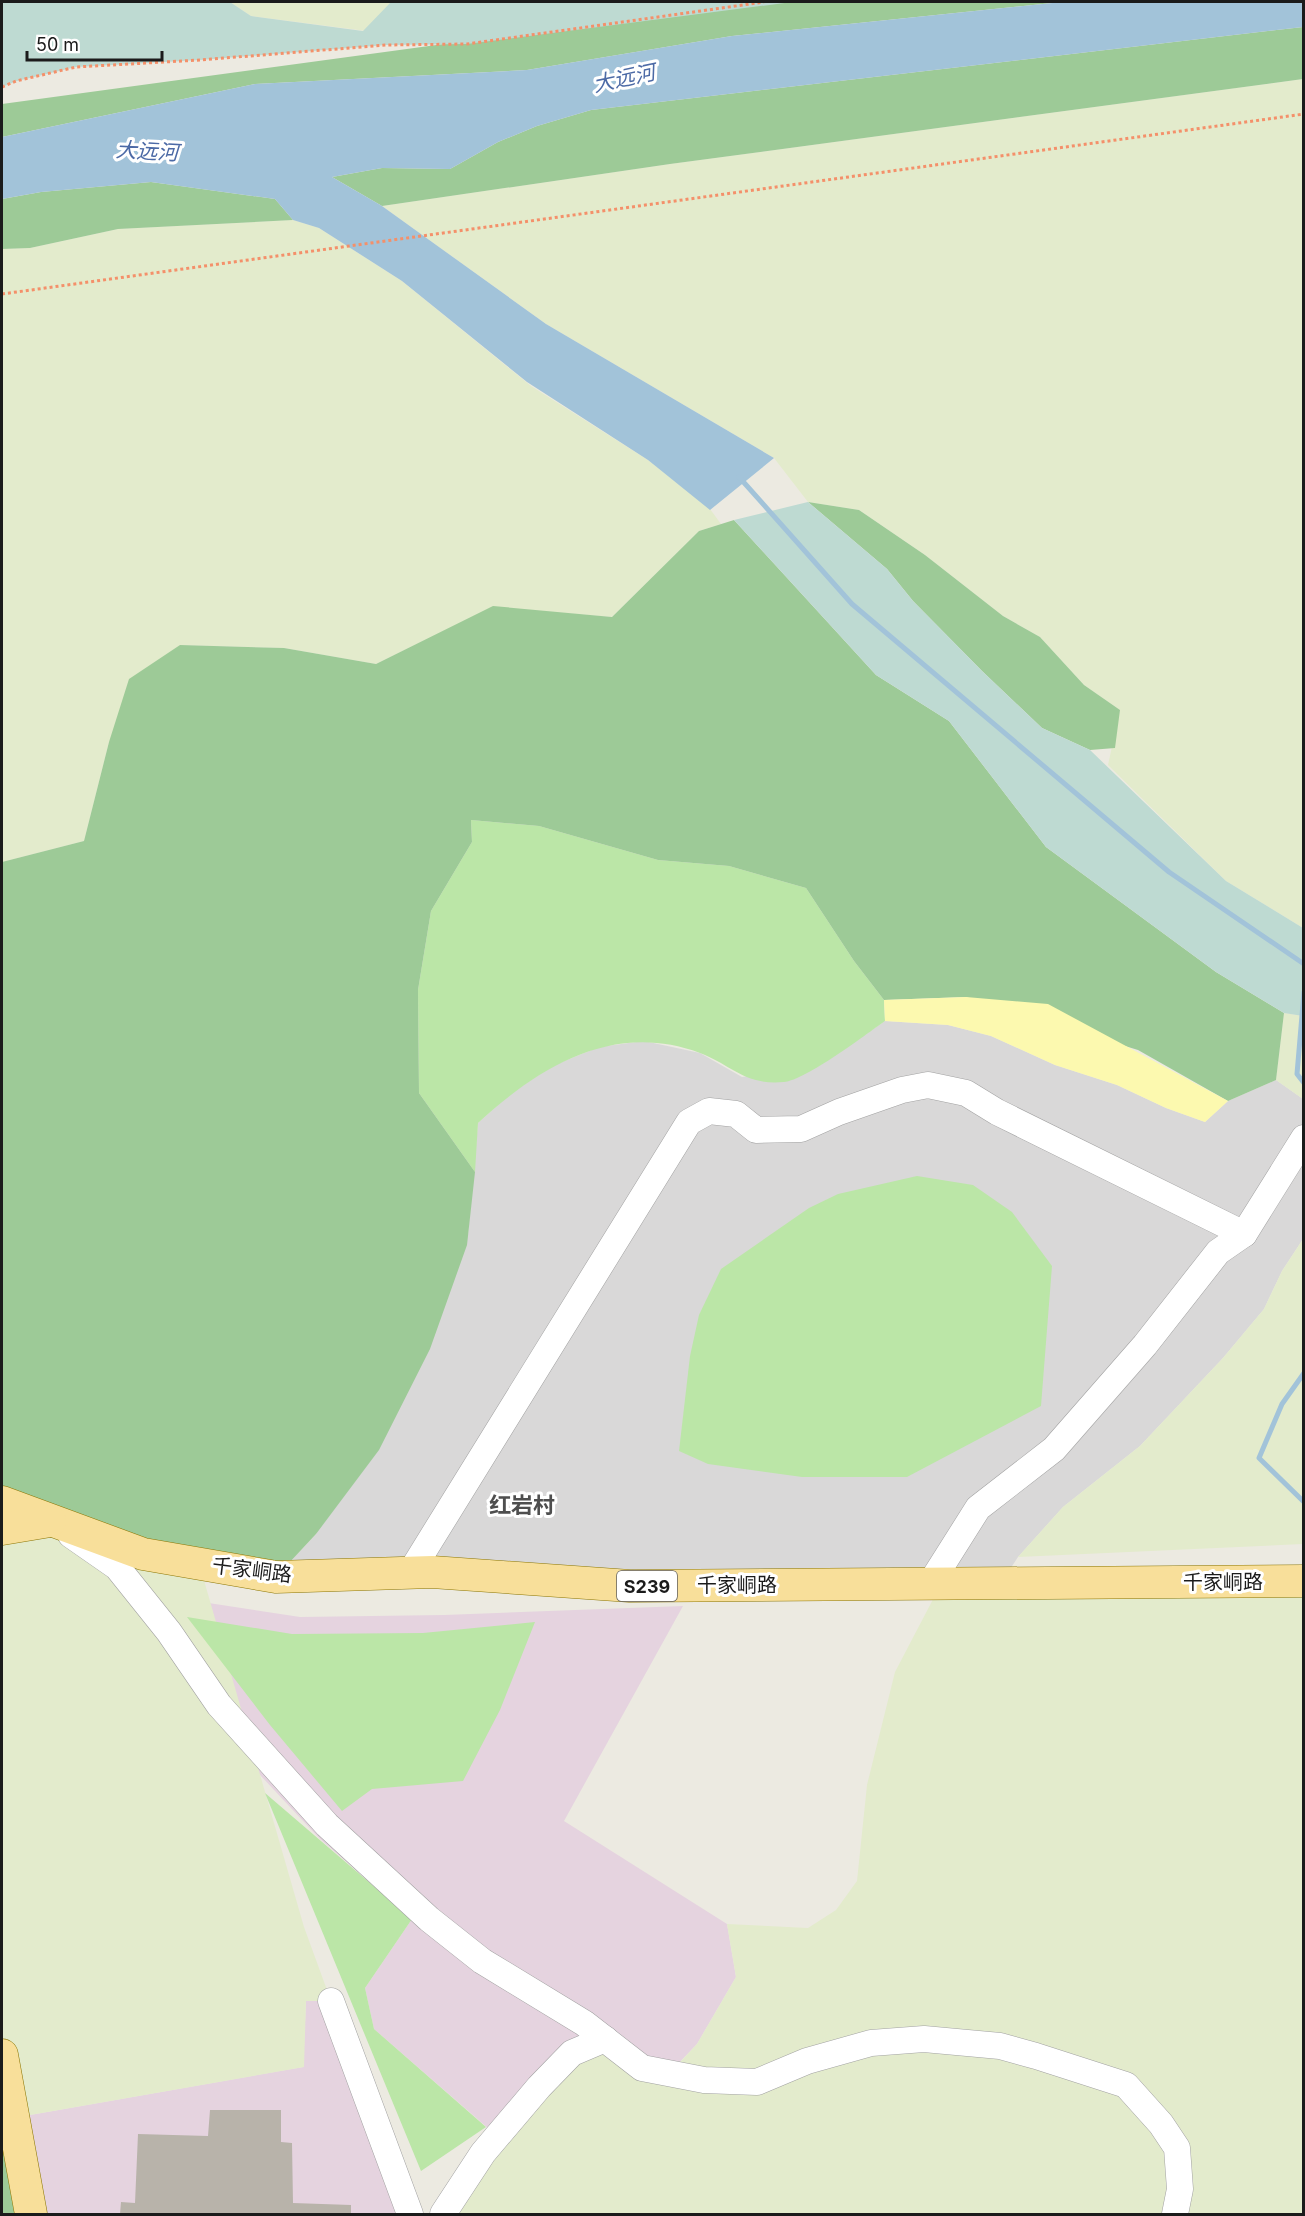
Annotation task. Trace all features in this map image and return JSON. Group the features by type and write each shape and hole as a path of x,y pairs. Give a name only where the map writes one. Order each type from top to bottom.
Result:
{"main road":[{"name":"S239","path":"2,1492 51,1521"},
{"name":"千家峒路","path":"2,1502 143,1554 276,1576 410,1573 630,1586 1304,1581"},
{"path":"2,1529 51,1521"},
{"path":"2,2055 32,2214"}],"street":[{"path":"410,1573 689,1122 709,1111 736,1114 756,1130 801,1129 839,1112 902,1090 928,1085 966,1093 997,1112 1244,1234"},
{"path":"930,1584 978,1508 1054,1449 1145,1345 1218,1252 1244,1234 1304,1138"},
{"path":"51,1521 117,1567 169,1632 219,1705 327,1825 429,1919 482,1960 584,2023 642,2068 704,2080 757,2082 807,2061 871,2043 924,2039 1000,2046 1126,2085 1161,2124 1177,2148 1180,2189 1175,2214"},
{"path":"331,2001 410,2214"},
{"path":"443,2214 483,2153 539,2087 572,2053 605,2039"}],"path":[{"path":"2,87 16,81 76,67 386,45 467,44 764,2"},
{"path":"2,294 1304,114"}],"shaded area":[{"path":"2,2 230,2 251,16 363,31 391,2 792,2 467,44 386,45 76,67 17,81 2,87"},
{"path":"808,502 887,569 913,601 1042,728 1090,750 1226,881 1303,928 1303,1016 1284,1013 1216,972 1046,847 949,721 876,675 734,520"},
{"path":"885,1021 948,1025 991,1036 1055,1065 1117,1085 1166,1108 1205,1122 1228,1101 1276,1080 1303,1099 1303,1239 1282,1271 1264,1309 1223,1358 1140,1446 1063,1507 1018,1557 1001,1583 276,1577 316,1534 468,1235 478,1123 510,1094 552,1066 599,1047 644,1041 700,1053 742,1077 819,1066"},
{"path":"163,1596 300,1617 444,1615 683,1606 564,1821 727,1924 736,1977 697,2044 676,2066 497,2136 374,2029 365,1988 412,1919 320,1839 231,1744"},
{"path":"306,2001 331,2001 410,2214 31,2214 13,2118 303,2067"}],"green space":[{"path":"230,2 809,2 467,44 251,16"},
{"path":"753,2 1062,2 732,36 527,70 255,84 2,137 2,104"},
{"path":"1303,27 1303,79 670,164 382,206 332,177 382,168 450,169 498,142 537,126 591,110"},
{"path":"1303,79 1303,928 1226,881 1108,765 1120,710 1084,685 1040,637 1003,616 925,555 859,510 808,502 774,458 546,324 382,206 670,164"},
{"path":"151,182 275,199 293,220 118,229 30,248 2,249 2,199 41,192"},
{"path":"293,220 319,228 402,281 531,386 648,460 710,509 721,524 699,531 612,617 493,607 376,664 284,648 180,645 109,742 84,841 2,862 2,249 30,248 118,229"},
{"path":"808,502 859,510 925,555 1003,616 1040,637 1084,685 1120,710 1115,748 1090,750 1042,728 913,601 887,569"},
{"path":"734,520 876,675 949,721 1046,847 1216,972 1284,1013 1276,1080 1228,1101 1138,1050 966,997 884,1000 854,961 806,888 729,866 658,860 539,826 471,820 472,842 431,911 418,990 419,1093 475,1172 467,1245 430,1349 379,1450 316,1534 276,1577 143,1554 2,1489 2,862 84,841 109,742 129,679 180,645 284,648 376,664 493,606 612,617 699,531"},
{"path":"471,820 539,826 658,860 729,866 806,888 854,961 884,1000 885,1021 820,1066 784,1082 759,1081 700,1053 668,1044 638,1042 608,1046 580,1055 553,1067 527,1084 478,1123 475,1172 419,1093 418,990 431,911 472,842"},
{"path":"1284,1013 1303,1016 1303,1099 1276,1080"},
{"path":"917,1176 973,1185 1012,1212 1052,1266 1041,1406 907,1477 802,1477 708,1464 679,1451 690,1356 699,1315 721,1269 809,1208 838,1194"},
{"path":"1303,1239 1303,1544 1018,1557 1063,1507 1140,1446 1223,1358 1264,1309 1282,1271"},
{"path":"2,1492 199,1563 304,1927 331,2001 306,2001 304,2067 13,2118 2,2055"},
{"path":"1303,1581 1303,2214 437,2214 497,2136 605,2039 670,2073 697,2044 736,1977 727,1924 808,1928 836,1910 857,1881 867,1785 895,1672 941,1584"},
{"path":"187,1617 292,1634 423,1633 535,1622 500,1710 463,1781 372,1789 342,1811 270,1725"},
{"path":"265,1793 412,1919 365,1988 374,2029 486,2127 421,2171"},
{"path":"2,2055 31,2214 2,2214"}],"sand":[{"path":"966,997 1048,1004 1228,1101 1205,1122 1166,1108 1117,1085 1055,1065 991,1036 948,1025 885,1021 884,1000"}],"water":[{"name":"大远河","path":"1062,2 1303,2 1303,27 591,110 537,126 498,142 450,169 382,168 332,177 382,206 546,324 774,458 710,510 648,460 527,382 402,281 319,228 293,220 275,199 151,182 41,192 2,199 2,137 255,84 527,70 732,36"}],"building":[{"path":"210,2110 281,2110 281,2142 292,2143 293,2203 351,2205 351,2214 120,2214 121,2202 135,2203 138,2134 208,2136"}],"waterway":[{"path":"739,477 852,604 1169,872 1304,964"},
{"path":"1304,992 1297,1074 1304,1083"},
{"path":"1304,1373 1282,1404 1259,1458 1304,1502"}],"district":[{"name":"红岩村","path":"522,1505"}]}
